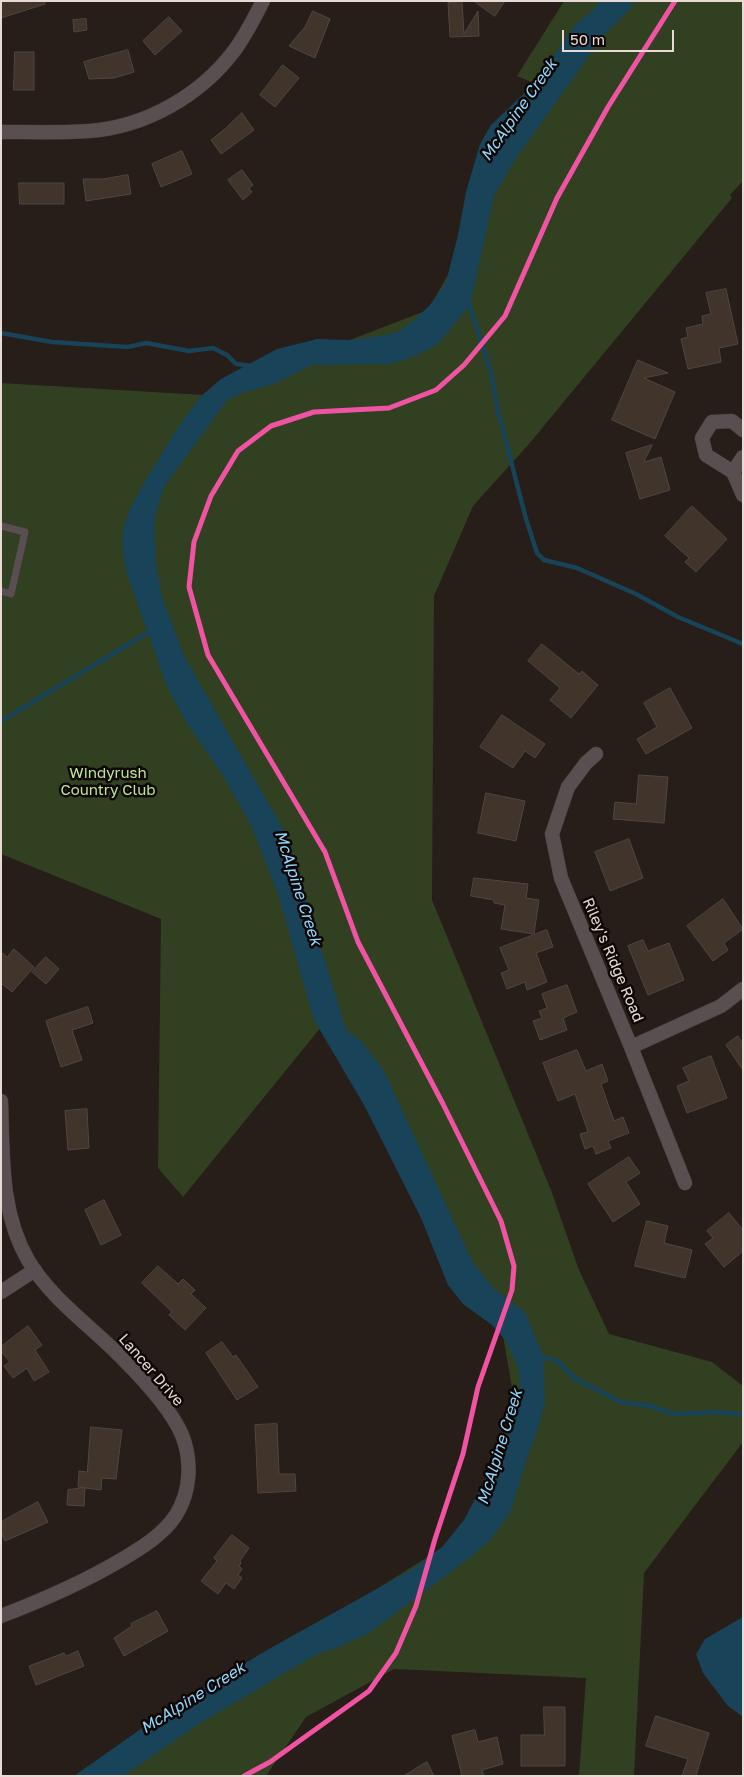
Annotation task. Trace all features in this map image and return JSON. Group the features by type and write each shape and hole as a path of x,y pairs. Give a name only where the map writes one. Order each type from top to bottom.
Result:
{"street":[{"path":"1,132 90,131 130,123 156,113 194,91 216,72 240,42 263,1"},
{"path":"743,430 732,421 712,422 702,438 706,455 733,472 743,494"},
{"path":"733,472 743,457"},
{"name":"Riley's Ridge Road","path":"596,754 586,763 568,787 552,834 560,878 631,1047 685,1183"},
{"path":"631,1047 721,1006 743,989"},
{"name":"Lancer Drive","path":"1,1101 6,1193 9,1209 23,1249 35,1270 61,1300 99,1334 136,1372 156,1396 178,1426 188,1453 187,1487 183,1501 176,1515 154,1538 95,1576 60,1593 1,1616"},
{"path":"1,1292 35,1270"}],"lane":[{"path":"1,526 25,532 11,594 1,591"}],"green space":[{"name":"Windyrush Country Club","path":"564,1 743,1 743,181 730,195 732,198 529,444 473,506 434,596 432,900 551,1190 579,1270 609,1334 712,1362 743,1386 743,1442 644,1573 634,1776 579,1776 586,1678 394,1669 306,1717 266,1776 81,1776 467,1532 515,1405 503,1336 326,1021 183,1197 158,1168 161,919 1,854 1,383 221,396 253,377 428,310 552,91 517,76"}],"water":[{"name":"McAlpine Creek","path":"599,1 634,1 629,10 603,36 515,160 494,196 470,305 438,344 418,355 391,364 312,365 274,384 242,393 227,400 164,487 154,519 156,564 162,597 184,656 282,827 346,1030 362,1042 384,1071 472,1261 493,1288 525,1312 543,1356 545,1401 538,1428 510,1513 491,1539 472,1556 369,1633 336,1648 317,1654 199,1724 123,1776 74,1776 172,1707 267,1650 416,1567 443,1546 464,1520 508,1436 520,1390 519,1369 505,1340 492,1325 463,1304 448,1285 421,1218 364,1105 314,1020 277,891 250,823 225,779 185,720 167,687 126,571 122,544 123,529 130,509 147,478 178,427 201,396 221,379 277,349 317,339 351,340 398,332 430,305 446,282 458,235 466,192 480,144 491,125 535,83 574,26 596,7"},
{"path":"743,1617 743,1717 727,1705 703,1673 696,1654 705,1639"}],"building":[{"path":"1,1 45,1 45,4 1,18"},
{"path":"474,1 505,1 495,16"},
{"path":"462,2 464,34 478,11 479,36 450,37 448,3"},
{"path":"313,11 330,19 315,58 289,46 305,27"},
{"path":"169,17 182,31 155,55 143,41"},
{"path":"86,19 87,30 74,32 73,20"},
{"path":"128,50 134,72 114,78 89,79 84,62"},
{"path":"15,52 34,52 34,90 14,90"},
{"path":"283,65 299,78 275,107 260,95"},
{"path":"242,113 254,130 221,154 211,140"},
{"path":"182,151 192,174 161,187 152,164"},
{"path":"242,170 253,185 249,188 252,192 243,200 228,180"},
{"path":"128,175 131,194 86,201 83,179 103,179"},
{"path":"19,183 64,183 64,204 20,204"},
{"path":"726,289 738,344 719,348 721,362 688,369 681,339 688,337 686,328 703,324 702,316 711,314 706,293"},
{"path":"638,360 668,373 644,378 675,392 655,439 612,420"},
{"path":"652,445 644,462 661,457 670,490 640,499 626,453"},
{"path":"692,506 727,539 696,572 685,562 689,558 665,536"},
{"path":"542,644 579,674 582,671 598,685 571,718 550,700 560,688 528,661"},
{"path":"670,688 692,728 646,754 637,739 657,727 644,703"},
{"path":"502,715 545,744 535,758 525,751 513,768 480,747"},
{"path":"639,775 668,777 664,823 613,819 615,802 636,804"},
{"path":"486,793 525,801 516,841 478,833"},
{"path":"629,839 643,878 610,891 595,852"},
{"path":"474,878 528,884 526,898 539,900 534,934 501,929 505,905 494,903 494,900 471,896"},
{"path":"723,899 743,929 724,943 728,950 713,961 687,926"},
{"path":"547,930 553,947 536,953 547,982 527,990 525,982 507,989 501,973 509,970 500,948"},
{"path":"643,940 648,951 669,943 684,980 648,995 628,946"},
{"path":"14,949 34,967 12,992 1,983 1,952 7,957"},
{"path":"46,957 59,969 46,984 32,972"},
{"path":"567,985 577,1012 563,1018 567,1030 540,1040 533,1021 542,1018 539,1011 547,1008 542,994"},
{"path":"88,1007 93,1023 72,1030 82,1060 61,1067 46,1021"},
{"path":"738,1036 743,1044 743,1070 726,1045"},
{"path":"577,1050 586,1071 602,1064 608,1081 601,1084 614,1121 623,1117 629,1133 608,1141 611,1148 596,1154 593,1146 585,1149 580,1134 588,1132 575,1094 558,1101 543,1063"},
{"path":"711,1056 727,1098 687,1113 677,1086 689,1081 683,1068"},
{"path":"87,1109 89,1148 68,1150 65,1111"},
{"path":"629,1157 640,1173 626,1182 640,1204 613,1222 588,1184"},
{"path":"104,1200 121,1235 101,1245 85,1210"},
{"path":"729,1213 743,1230 743,1251 724,1267 705,1244 713,1238 707,1231"},
{"path":"647,1221 668,1226 664,1243 692,1250 685,1278 635,1266"},
{"path":"158,1266 178,1284 183,1279 195,1290 191,1294 206,1308 185,1330 169,1315 172,1312 142,1283"},
{"path":"28,1326 42,1345 35,1350 49,1372 34,1381 27,1368 13,1378 4,1366 10,1362 1,1351 1,1347"},
{"path":"222,1342 233,1357 236,1355 258,1387 237,1400 206,1353"},
{"path":"277,1424 279,1474 295,1474 296,1491 258,1493 255,1425"},
{"path":"91,1427 122,1430 116,1479 102,1478 101,1490 78,1487 79,1471 87,1472"},
{"path":"85,1488 84,1506 67,1505 68,1490"},
{"path":"38,1502 48,1522 5,1541 1,1532 1,1522"},
{"path":"232,1535 249,1548 240,1561 239,1566 242,1569 238,1575 242,1578 234,1589 226,1583 218,1594 201,1581 217,1561 214,1558"},
{"path":"157,1611 168,1631 124,1656 114,1638 132,1626 131,1624"},
{"path":"78,1651 84,1666 36,1685 29,1666 64,1653 66,1656"},
{"path":"544,1707 565,1707 565,1766 521,1766 521,1735 544,1735"},
{"path":"656,1716 709,1733 696,1776 682,1776 688,1759 646,1746"},
{"path":"475,1730 478,1742 497,1737 503,1764 482,1770 484,1776 462,1776 452,1736"},
{"path":"427,1762 434,1776 404,1776"}],"waterway":[{"path":"468,300 491,373 498,411 526,519 537,553 544,560 577,568 636,594 678,617 743,644"},
{"path":"1,333 52,342 128,347 146,343 189,351 213,348 227,355 236,364 252,366"},
{"path":"1,721 152,630"},
{"path":"540,1357 556,1360 576,1379 621,1402 650,1406 674,1414 719,1412 743,1415"}],"cycle path":[{"path":"244,1776 270,1762 369,1691 396,1653 416,1606 435,1539 463,1454 478,1387 512,1290 514,1266 501,1221 443,1104 358,942 325,852 208,655 189,587 194,542 211,496 238,451 271,426 314,412 389,408 436,390 464,365 505,316 557,198 608,107 675,1"}]}
